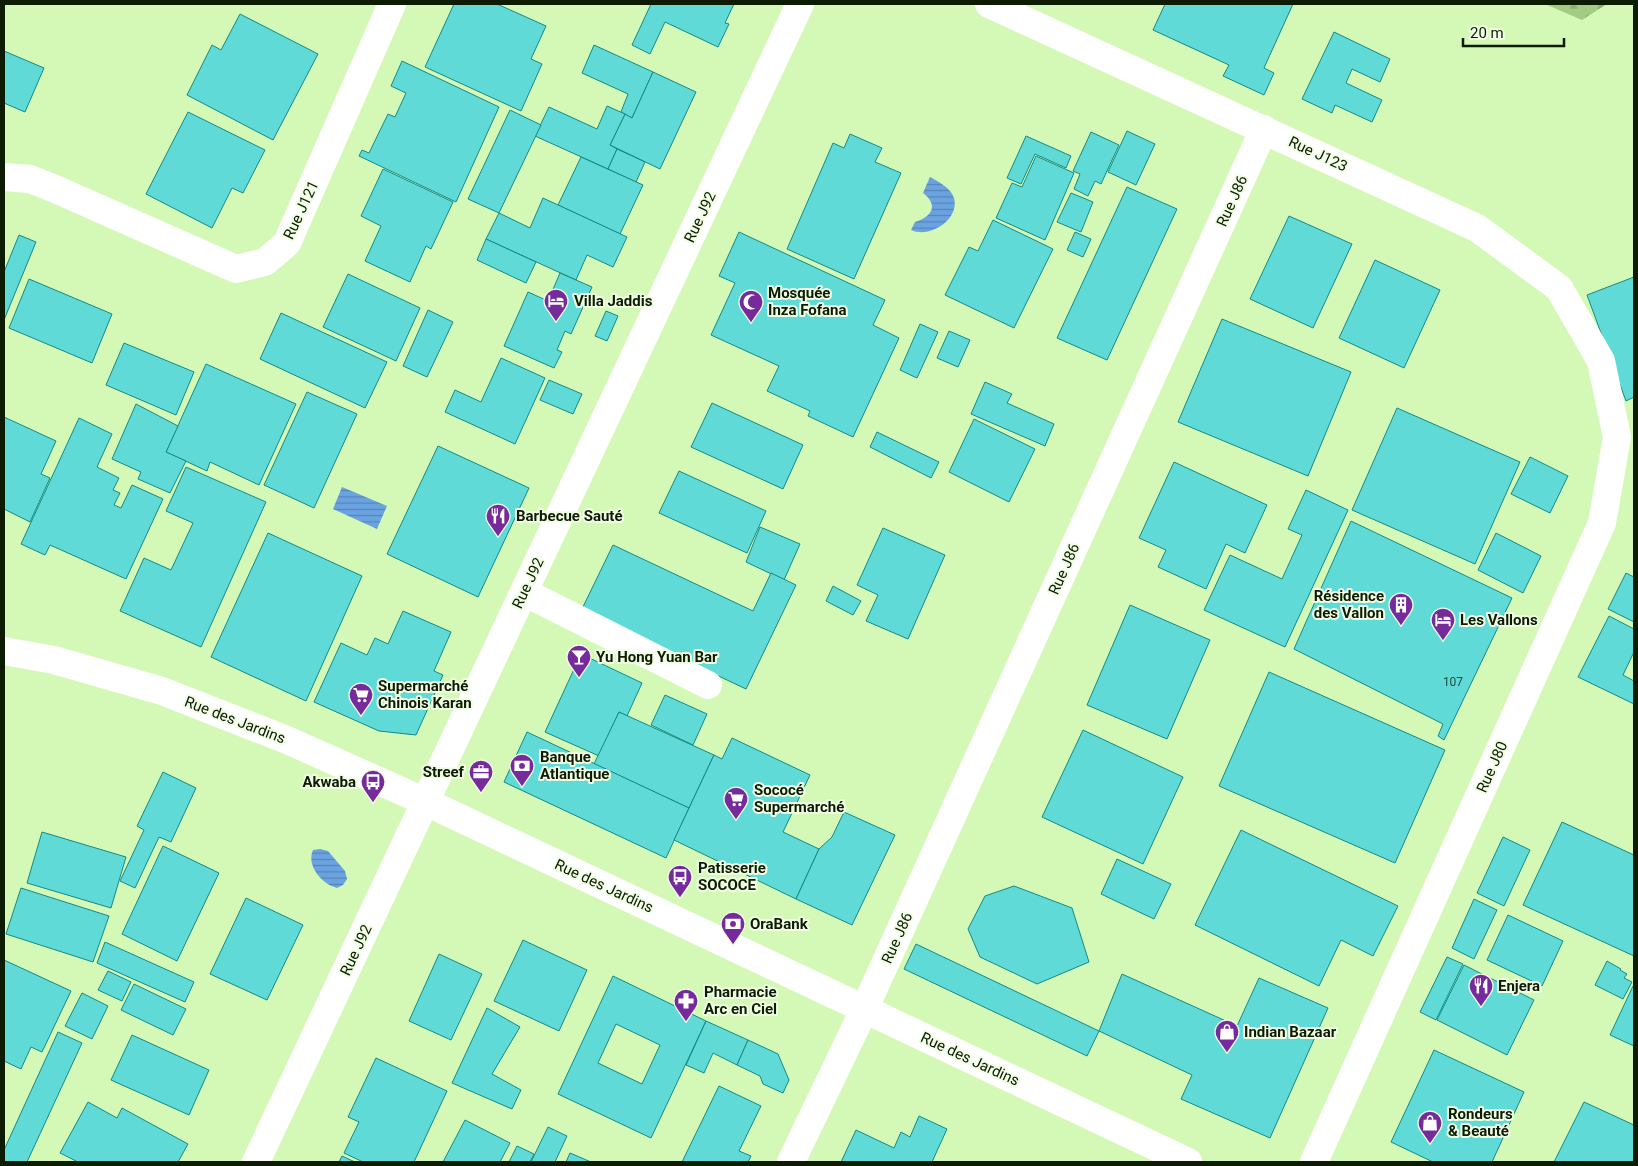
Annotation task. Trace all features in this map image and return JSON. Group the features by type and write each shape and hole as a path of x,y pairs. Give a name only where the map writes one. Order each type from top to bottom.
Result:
{"street":[{"name":"Rue J121","path":"4,177 30,179 46,185 236,269 265,262 287,243 392,4"},
{"name":"Rue J92","path":"256,1162 800,4"},
{"name":"Rue J123","path":"989,4 1477,228 1560,288 1601,360"},
{"name":"Rue J86","path":"791,1162 864,1010 1264,129"},
{"name":"Rue J80","path":"1314,1162 1602,523 1617,436 1601,360"},
{"path":"524,592 708,685"},
{"name":"Rue des Jardins","path":"4,652 54,660 162,691 288,740 426,802 1188,1162"}],"green space":[{"path":"1545,4 1607,4 1582,20"}],"water":[{"path":"930,177 950,191 954,198 955,206 948,220 935,229 927,232 911,230 915,222 926,217 931,210 931,202 923,193"},
{"path":"342,487 387,506 377,529 333,509"},
{"path":"313,850 328,851 345,871 347,879 343,885 337,888 331,886 317,874 311,856"}],"building":[{"path":"454,4 497,4 546,26 531,59 542,64 521,111 425,67"},
{"path":"651,4 734,4 725,23 729,24 718,47 665,22 650,54 632,45"},
{"path":"1165,4 1293,4 1264,68 1274,73 1264,95 1223,76 1229,65 1153,30"},
{"path":"240,14 318,54 273,140 187,95 212,45 221,50"},
{"path":"1334,32 1390,59 1380,82 1352,69 1346,83 1382,100 1372,122 1335,105 1332,113 1302,99"},
{"path":"594,45 653,72 632,118 621,112 628,94 582,73"},
{"path":"4,51 44,68 25,112 4,103"},
{"path":"402,61 499,107 456,202 359,156 362,150 369,153 388,114 395,117 406,93 391,86"},
{"path":"653,72 696,92 660,169 610,145 625,114 632,118"},
{"path":"607,106 625,114 610,145 617,149 608,169 535,136 549,107 597,129"},
{"path":"510,110 541,125 499,213 468,199"},
{"path":"188,112 265,150 243,193 232,188 212,228 146,194"},
{"path":"1127,131 1155,144 1136,185 1108,172"},
{"path":"1091,132 1119,145 1101,184 1095,181 1088,196 1074,189 1080,174 1073,171"},
{"path":"850,134 882,148 875,162 901,173 854,279 787,249 833,143 844,148"},
{"path":"1026,136 1071,156 1066,168 1035,154 1021,184 1007,178"},
{"path":"617,149 645,162 636,182 608,169"},
{"path":"1036,156 1074,173 1045,240 996,218 1012,183 1022,187"},
{"path":"581,157 643,185 620,234 558,205"},
{"path":"383,169 453,202 431,249 426,246 410,282 365,261 381,226 361,216"},
{"path":"1127,187 1177,209 1107,360 1057,338"},
{"path":"1071,193 1093,202 1081,232 1057,222"},
{"path":"543,198 627,237 613,267 587,255 576,280 486,239 499,213 530,228"},
{"path":"1289,216 1352,244 1313,328 1250,299"},
{"path":"993,220 1053,249 1014,328 945,295 969,247 978,251"},
{"path":"739,232 885,300 873,325 899,338 853,437 808,416 810,411 767,391 779,366 711,335 735,283 719,276"},
{"path":"1075,232 1091,239 1083,257 1067,250"},
{"path":"19,235 36,242 4,320 4,272"},
{"path":"486,239 536,262 526,283 477,260"},
{"path":"1375,260 1440,290 1404,368 1339,338"},
{"path":"560,273 592,287 571,334 565,331 557,350 562,352 554,368 504,346 528,292 548,301"},
{"path":"348,274 420,308 396,361 323,327"},
{"path":"1634,277 1634,397 1626,401 1587,295"},
{"path":"29,279 112,314 92,363 9,328"},
{"path":"428,310 453,322 427,377 403,366"},
{"path":"606,311 618,316 607,341 595,336"},
{"path":"281,313 387,362 365,408 260,359"},
{"path":"1222,319 1351,372 1308,476 1178,422"},
{"path":"920,324 938,332 917,378 900,370"},
{"path":"949,331 970,340 958,367 937,358"},
{"path":"124,343 194,372 176,415 106,385"},
{"path":"501,358 545,378 515,444 445,412 455,390 481,402"},
{"path":"206,364 296,404 259,485 210,462 207,471 166,452"},
{"path":"549,380 582,394 573,414 540,400"},
{"path":"985,382 1012,394 1007,403 1054,424 1045,446 971,414"},
{"path":"307,392 357,414 314,508 264,485"},
{"path":"712,403 803,445 783,489 691,447"},
{"path":"136,404 178,426 166,452 186,461 170,493 138,479 141,472 112,459"},
{"path":"1397,408 1520,462 1475,564 1352,510"},
{"path":"4,417 56,441 41,474 50,478 30,522 4,509"},
{"path":"79,418 112,434 97,467 119,478 113,490 120,493 114,505 121,508 132,485 163,499 126,579 50,545 45,555 21,544"},
{"path":"974,419 1035,449 1009,502 949,472"},
{"path":"877,432 939,462 931,478 870,447"},
{"path":"438,446 529,488 478,597 387,554"},
{"path":"1530,457 1568,476 1550,513 1511,494"},
{"path":"1174,462 1267,505 1245,553 1226,544 1206,589 1158,567 1166,550 1139,538"},
{"path":"186,467 266,502 201,647 120,611 144,558 171,570 193,523 166,511"},
{"path":"679,471 766,511 747,553 659,513"},
{"path":"1306,490 1348,510 1285,647 1204,610 1230,555 1282,579 1302,535 1288,529"},
{"name":"Résidence des Vallon","path":"1351,521 1512,598 1444,740 1438,736 1443,724 1294,649"},
{"path":"760,527 800,544 784,580 746,562"},
{"path":"883,528 945,555 908,639 866,621 878,595 857,585"},
{"path":"268,533 362,576 306,701 211,657"},
{"path":"1496,533 1541,556 1523,593 1478,570"},
{"path":"613,545 753,611 771,573 796,585 746,689 581,611"},
{"path":"1626,573 1634,577 1634,622 1608,609"},
{"path":"833,586 861,601 853,615 826,601"},
{"path":"1130,605 1210,640 1167,739 1087,705"},
{"path":"403,611 451,632 434,671 443,675 416,735 379,731 314,702 341,643 367,655 375,638 388,644"},
{"path":"1609,616 1634,629 1634,652 1623,675 1634,681 1634,704 1578,677"},
{"path":"581,654 642,683 627,716 619,712 599,756 545,732"},
{"path":"1269,672 1445,750 1395,863 1219,786"},
{"path":"665,695 707,714 693,745 651,725"},
{"path":"619,712 714,755 689,808 594,764"},
{"path":"1083,730 1183,777 1143,864 1042,817"},
{"path":"527,732 689,808 666,858 504,782"},
{"name":"Sococé Supermarché","path":"732,738 810,775 783,832 819,849 796,899 674,840 714,755 722,759"},
{"path":"163,772 196,788 171,842 159,837 135,888 120,881 144,830 137,826"},
{"path":"844,812 895,835 852,925 796,899 819,849 832,837"},
{"path":"1562,822 1634,855 1634,956 1523,905"},
{"path":"1241,830 1398,906 1373,956 1341,940 1319,986 1195,925"},
{"path":"42,832 126,857 111,908 27,883"},
{"path":"1503,837 1530,850 1504,906 1477,893"},
{"path":"163,846 219,873 177,961 122,934"},
{"path":"1117,859 1171,884 1154,919 1101,894"},
{"path":"1014,886 1072,908 1089,962 1037,984 980,957 968,929 985,896"},
{"path":"21,888 109,916 93,962 6,934"},
{"path":"246,898 303,925 267,1000 210,974"},
{"path":"1474,899 1497,910 1474,959 1452,948"},
{"path":"1508,915 1563,941 1542,986 1487,960"},
{"path":"523,940 587,970 559,1031 494,1001"},
{"path":"105,942 194,982 185,1002 97,963"},
{"path":"916,944 1099,1031 1087,1056 904,969"},
{"path":"439,954 482,974 451,1040 409,1021"},
{"path":"1447,957 1463,964 1436,1020 1420,1012"},
{"path":"4,960 71,991 42,1052 31,1047 21,1069 4,1061"},
{"path":"1607,961 1627,974 1624,978 1632,982 1623,999 1595,985"},
{"path":"1464,965 1534,1000 1507,1055 1437,1020"},
{"path":"108,971 131,982 122,1001 98,990"},
{"name":"Indian Bazaar","path":"1122,974 1237,1026 1259,978 1328,1008 1270,1138 1181,1099 1192,1075 1099,1031"},
{"path":"613,976 706,1021 651,1138 558,1094","holes":["616,1024 660,1045 642,1084 598,1063"]},
{"path":"134,984 186,1009 173,1035 121,1010"},
{"path":"1634,987 1634,1046 1610,1035"},
{"path":"82,993 108,1006 92,1039 65,1026"},
{"path":"487,1008 520,1027 492,1074 521,1090 512,1109 452,1083"},
{"path":"706,1021 748,1040 737,1065 713,1053 704,1073 686,1065"},
{"path":"58,1032 82,1043 27,1162 4,1162 4,1150"},
{"path":"132,1035 209,1070 189,1115 111,1080"},
{"path":"748,1040 778,1054 789,1080 783,1093 763,1084 760,1076 737,1065"},
{"path":"1434,1050 1524,1092 1492,1162 1433,1162 1391,1142"},
{"path":"376,1058 447,1091 414,1162 363,1162 344,1153 359,1122 348,1117"},
{"path":"719,1086 761,1106 739,1151 751,1156 748,1162 682,1162"},
{"path":"88,1102 117,1118 122,1108 188,1144 178,1162 78,1162 60,1153"},
{"path":"1584,1102 1634,1125 1634,1162 1554,1162"},
{"path":"919,1116 947,1129 932,1162 841,1162 856,1130 894,1148 901,1132 910,1137"},
{"path":"465,1120 510,1143 500,1162 443,1162"},
{"path":"548,1127 567,1136 555,1162 531,1162"},
{"path":"517,1146 534,1154 530,1162 509,1162"},
{"path":"570,1153 591,1162 566,1162"},
{"path":"342,1156 355,1162 339,1162"}],"place":[{"name":"Villa Jaddis","path":"556,322"},
{"name":"Mosquée Inza Fofana","path":"751,323"},
{"name":"Barbecue Sauté","path":"498,537"},
{"name":"Résidence des Vallon","path":"1401,626"},
{"name":"Les Vallons","path":"1443,641"},
{"name":"Yu Hong Yuan Bar","path":"579,678"},
{"name":"Supermarché Chinois Karan","path":"361,716"},
{"name":"Banque Atlantique","path":"522,787"},
{"name":"Streef","path":"481,793"},
{"name":"Akwaba","path":"373,803"},
{"name":"Sococé Supermarché","path":"736,820"},
{"name":"Patisserie SOCOCE","path":"680,898"},
{"name":"OraBank","path":"733,945"},
{"name":"Enjera","path":"1481,1007"},
{"name":"Pharmacie Arc en Ciel","path":"686,1022"},
{"name":"Indian Bazaar","path":"1227,1053"},
{"name":"Rondeurs & Beauté","path":"1430,1144"}]}
